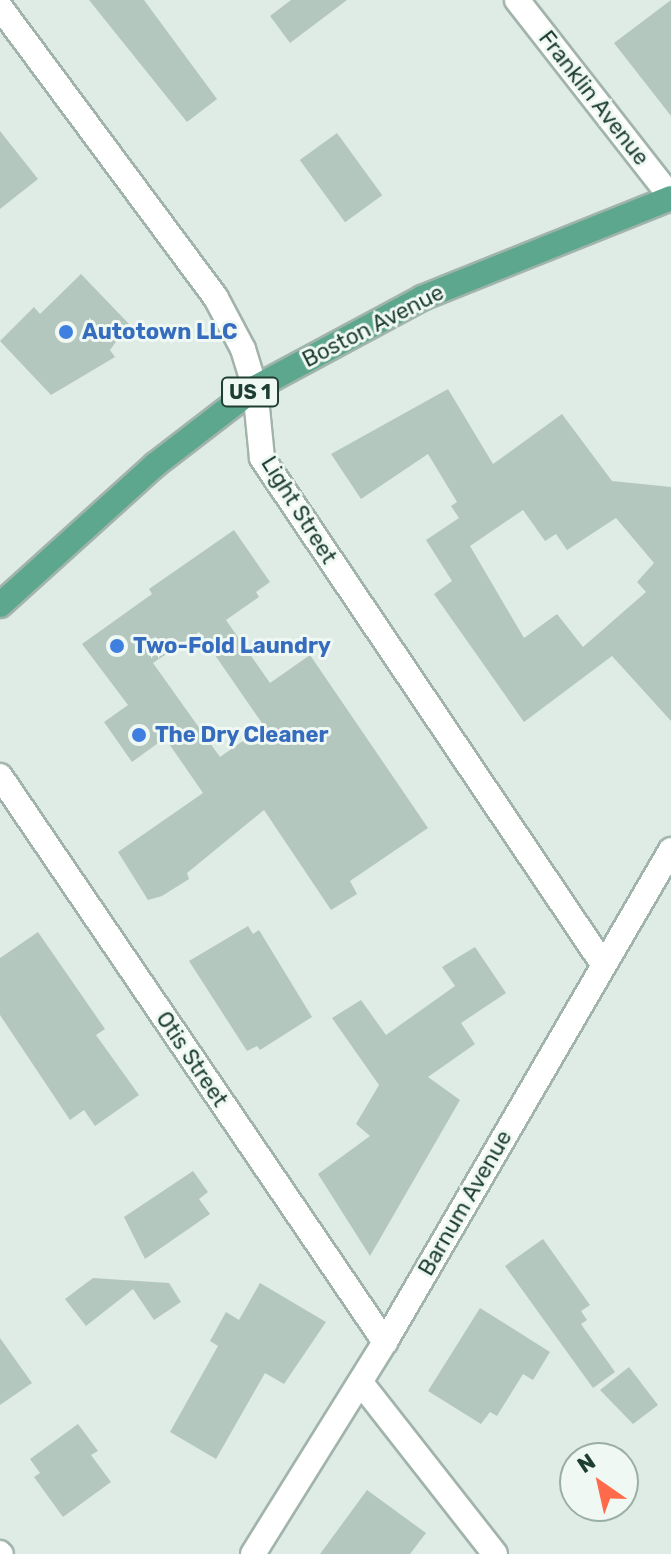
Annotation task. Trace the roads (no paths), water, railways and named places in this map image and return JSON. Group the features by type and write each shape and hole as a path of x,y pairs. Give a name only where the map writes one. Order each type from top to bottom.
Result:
{"main road":[{"name":"Boston Avenue","path":"0,605 155,465 255,388 422,298 671,197"}],"street":[{"name":"Franklin Avenue","path":"517,0 671,197"},
{"name":"Light Street","path":"0,7 216,298 243,349 255,388 262,458 603,964"},
{"name":"Otis Street","path":"0,776 385,1342"},
{"name":"Barnum Avenue","path":"253,1554 361,1383 671,850"},
{"path":"361,1383 495,1554"}],"place":[{"name":"Autotown LLC","path":"66,332"},
{"name":"Two-Fold Laundry","path":"117,646"},
{"name":"The Dry Cleaner","path":"139,735"}]}
